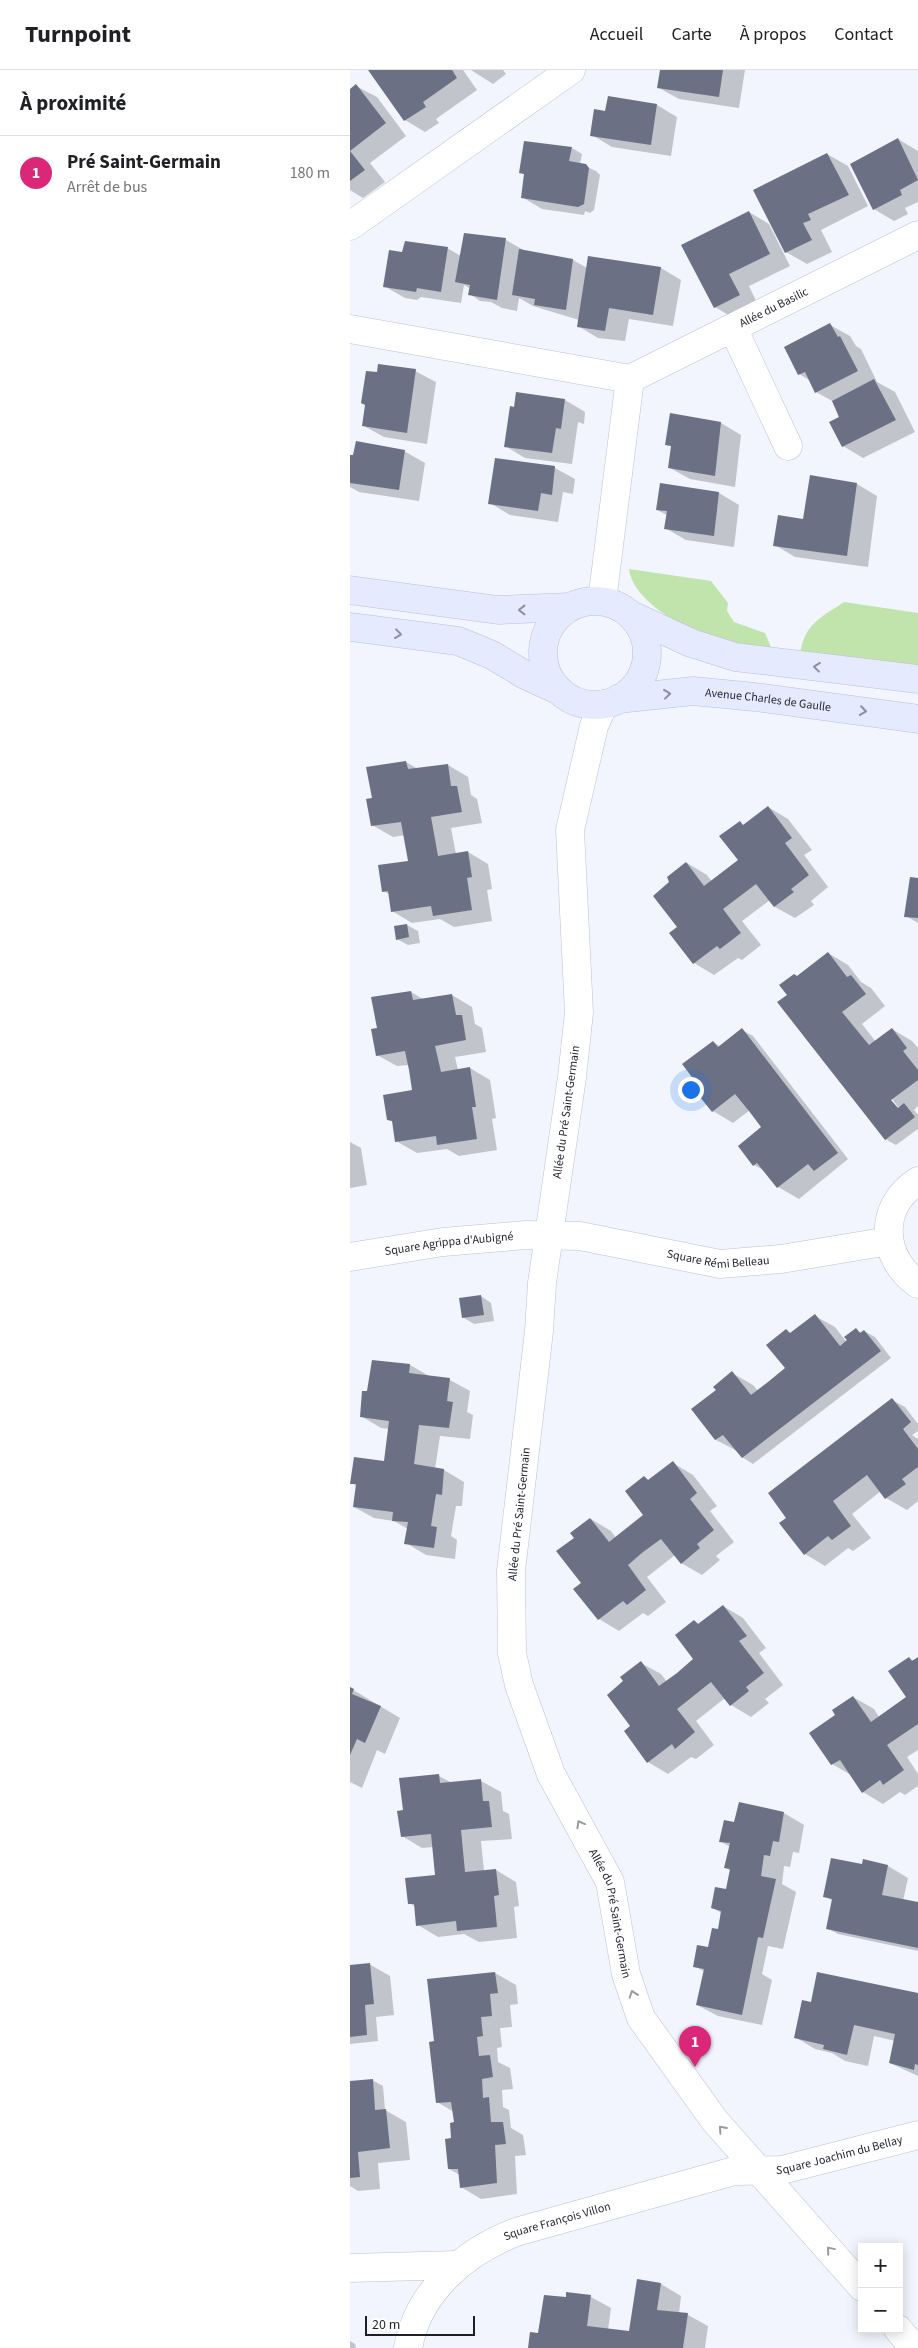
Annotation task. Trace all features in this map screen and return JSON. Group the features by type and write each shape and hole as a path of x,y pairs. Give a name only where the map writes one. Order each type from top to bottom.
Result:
{"main road":[{"path":"350,590 498,610 570,606 602,601 617,605 631,614 691,643 735,657 918,679"},
{"name":"Avenue Charles de Gaulle","path":"570,606 557,616 548,630 543,646 544,662 549,678 573,700 588,704 692,691 755,697 918,719"},
{"path":"611,702 632,690 642,676 647,660 646,643 641,627 631,614"},
{"name":"Avenue Charles de Gaulle","path":"350,628 458,641 492,655 525,675 560,690"}],"street":[{"path":"350,226 571,70"},
{"name":"Allée du Basilic","path":"630,379 918,235"},
{"path":"733,328 788,446"},
{"path":"350,329 630,379 602,601"},
{"name":"Allée du Pré Saint-Germain","path":"611,702 594,726 570,830 579,1013 572,1077 542,1283 539,1332 511,1571 512,1653 517,1677 551,1774 610,1882 626,1974 641,2018 715,2121 858,2282"},
{"path":"918,1181 896,1202 889,1221 888,1240 894,1259 905,1275 918,1284"},
{"name":"Square Agrippa d'Aubigné","path":"350,1257 444,1242 526,1235 548,1236"},
{"name":"Square Rémi Belleau","path":"548,1236 580,1236 720,1264 781,1259 888,1240"},
{"name":"Square Joachim du Bellay","path":"758,2170 782,2170 918,2135"},
{"name":"Square François Villon","path":"408,2348 411,2332 424,2305 440,2284 458,2266 492,2241 516,2232 734,2171 758,2170"},
{"path":"350,2268 458,2266"},
{"path":"901,2333 914,2348"}],"green space":[{"path":"629,569 711,581 728,603 727,611 734,622 765,633 774,654 729,645 701,634 669,617 654,607 642,595 633,582"},
{"path":"844,602 918,613 918,669 800,656 805,637 814,623"}],"building":[{"path":"368,70 452,70 457,78 423,102 426,107 404,121"},
{"path":"660,70 723,70 719,97 657,88"},
{"path":"356,84 386,123 350,151 350,89"},
{"path":"608,96 657,104 651,145 590,136 594,109 605,111"},
{"path":"898,138 918,180 900,190 902,195 873,210 850,164"},
{"path":"524,141 572,147 569,161 586,164 589,168 584,204 578,207 521,198 524,174 519,173"},
{"path":"350,151 365,170 350,181"},
{"path":"827,153 849,195 808,214 811,220 803,223 812,240 785,253 753,190"},
{"path":"749,211 770,254 729,274 740,295 714,308 681,245"},
{"path":"464,233 506,238 497,300 468,295 470,285 455,282"},
{"path":"405,241 448,247 441,292 417,288 416,292 383,287 389,250 402,252"},
{"path":"519,249 573,259 566,310 534,305 535,299 512,295"},
{"path":"588,256 661,267 653,315 609,308 605,331 577,327"},
{"path":"830,323 838,337 840,336 858,371 815,393 805,372 798,375 784,347"},
{"path":"378,364 416,369 407,433 362,426 365,405 361,403 366,371 377,372"},
{"path":"874,379 896,420 842,447 829,422 839,417 832,401"},
{"path":"516,392 565,399 561,429 556,428 552,453 504,447 510,406 514,407"},
{"path":"670,413 721,422 715,476 668,468 671,446 665,445"},
{"path":"356,441 405,450 399,490 350,483 350,455 353,455"},
{"path":"495,458 555,466 552,495 541,493 538,511 488,504"},
{"path":"810,475 857,483 847,556 773,546 778,515 803,519"},
{"path":"660,483 719,492 714,536 664,529 667,511 656,510"},
{"path":"406,761 408,769 448,764 451,786 457,786 462,812 431,817 438,856 468,851 472,877 467,878 472,910 433,916 431,906 391,912 388,891 382,892 378,865 408,861 401,822 371,826 366,799 372,798 366,767"},
{"path":"768,806 792,838 785,843 809,875 791,889 794,892 774,907 756,884 723,909 741,933 720,949 717,946 693,964 669,933 677,927 653,896 669,882 667,877 686,862 704,886 738,860 719,836 740,821 743,825"},
{"path":"910,877 918,878 918,918 904,917"},
{"path":"407,924 409,937 396,940 394,926"},
{"path":"828,952 847,977 851,975 866,994 842,1012 869,1045 892,1028 907,1048 903,1051 918,1070 918,1080 891,1100 898,1108 904,1103 915,1117 885,1140 777,1002 787,995 779,985 794,974 797,976"},
{"path":"411,991 413,1000 452,994 456,1015 462,1015 466,1040 435,1046 441,1072 470,1067 476,1107 472,1107 477,1139 437,1145 436,1136 395,1142 392,1121 387,1120 383,1095 412,1090 409,1070 405,1051 376,1056 371,1029 377,1028 371,997"},
{"path":"742,1028 838,1153 814,1171 808,1164 777,1188 757,1163 753,1166 738,1146 761,1127 749,1111 735,1094 712,1112 696,1092 701,1089 682,1064 713,1041 718,1047"},
{"path":"481,1295 484,1315 462,1318 459,1298"},
{"path":"815,1314 840,1346 847,1340 844,1337 856,1328 860,1333 864,1330 881,1351 742,1458 723,1435 715,1440 691,1409 716,1390 713,1387 732,1371 751,1395 768,1382 785,1368 766,1345 786,1329 790,1333"},
{"path":"372,1360 410,1364 409,1373 450,1378 447,1401 453,1402 449,1428 419,1425 414,1464 444,1469 442,1495 436,1494 431,1526 437,1527 434,1548 404,1544 408,1522 392,1521 393,1512 353,1507 356,1484 350,1484 354,1457 384,1461 389,1421 360,1417 362,1391 367,1391"},
{"path":"892,1398 911,1422 903,1429 918,1449 918,1467 902,1479 906,1484 885,1499 867,1475 833,1501 851,1526 832,1540 828,1536 804,1555 779,1523 786,1518 768,1493"},
{"path":"673,1461 697,1493 690,1499 714,1530 697,1544 700,1548 681,1564 661,1539 643,1552 628,1565 646,1590 627,1605 623,1601 598,1620 573,1589 581,1583 556,1551 574,1538 570,1533 590,1518 609,1542 643,1515 625,1491 644,1476 648,1480"},
{"path":"723,1605 747,1636 739,1641 764,1673 746,1687 749,1691 730,1706 711,1682 677,1709 695,1732 675,1749 672,1744 647,1763 624,1731 630,1726 607,1695 623,1681 620,1677 641,1661 659,1686 677,1673 693,1659 675,1635 694,1620 698,1624"},
{"path":"909,1657 912,1661 918,1657 918,1724 887,1745 904,1770 883,1785 880,1780 862,1793 840,1760 831,1765 809,1733 835,1715 832,1710 853,1696 871,1722 906,1697 888,1671"},
{"path":"350,1687 354,1689 352,1694 381,1706 365,1743 357,1739 350,1755"},
{"path":"439,1774 440,1783 481,1779 483,1801 489,1801 492,1827 461,1830 465,1872 496,1869 499,1895 494,1896 497,1927 457,1931 456,1921 416,1926 414,1904 408,1904 405,1878 435,1875 431,1834 401,1837 397,1811 403,1810 399,1778"},
{"path":"739,1802 784,1812 779,1842 773,1841 770,1856 764,1855 761,1876 776,1879 763,1938 758,1937 742,2015 696,2005 704,1969 693,1967 697,1945 708,1947 712,1928 718,1929 721,1911 711,1908 715,1887 726,1889 730,1869 724,1868 730,1843 719,1842 724,1820 734,1822"},
{"path":"831,1858 862,1864 863,1859 888,1865 882,1895 918,1902 918,1948 826,1929 832,1899 823,1897"},
{"path":"370,1963 374,2004 365,2005 367,2035 350,2037 350,1965"},
{"path":"495,1972 498,1993 490,1994 492,2016 481,2017 483,2036 477,2037 479,2056 490,2055 493,2077 482,2079 483,2098 489,2097 491,2122 503,2122 506,2144 495,2145 497,2183 460,2188 458,2169 448,2169 445,2139 451,2138 450,2123 454,2122 451,2102 436,2103 429,2042 434,2041 427,1979"},
{"path":"817,1972 918,1993 918,2065 915,2064 914,2070 889,2063 895,2034 854,2025 847,2055 823,2049 824,2045 794,2038 802,2000 811,2002"},
{"path":"373,2079 375,2110 386,2109 390,2148 358,2152 360,2177 350,2178 350,2081"},
{"path":"637,2279 661,2283 657,2310 688,2313 683,2348 528,2348 530,2332 538,2333 544,2295 566,2297 566,2292 591,2295 587,2326 629,2331"}],"place":[{"name":"Pré Saint-Germain","path":"695,2067"}]}
